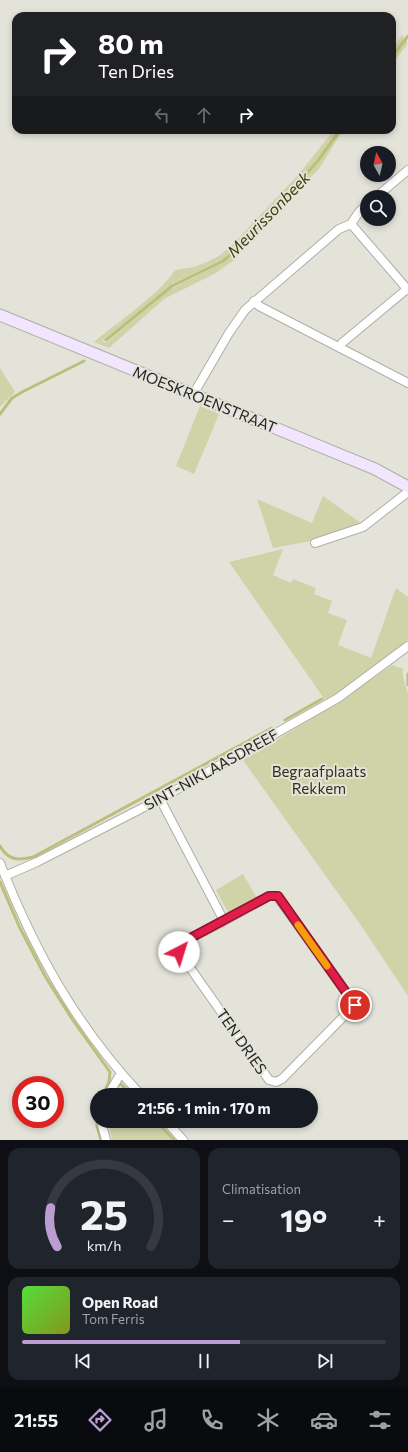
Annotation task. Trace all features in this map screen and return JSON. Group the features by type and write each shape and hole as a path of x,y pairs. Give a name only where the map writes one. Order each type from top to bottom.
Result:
{"main road":[{"name":"MOESKROENSTRAAT","path":"0,315 194,393 375,469 408,487"}],"street":[{"path":"384,190 408,170"},
{"path":"194,393 238,318 254,301 339,229 351,224 360,211"},
{"path":"340,348 342,343 408,289 351,224"},
{"path":"254,301 259,306 408,383"},
{"path":"315,543 363,527 408,492"},
{"name":"SINT-NIKLAASDREEF","path":"5,876 37,862 160,799 338,698 408,646"},
{"path":"160,799 224,921"},
{"path":"0,863 36,946 66,999 97,1044 135,1088"},
{"name":"TEN DRIES","path":"269,896 278,896 355,1005 282,1079 276,1082 269,1080 179,952 179,947 183,942 224,921 269,896"},
{"path":"112,1088 121,1073"},
{"path":"103,1128 106,1140"},
{"path":"172,1128 183,1140"}],"green space":[{"path":"402,35 407,41 407,45 396,59 396,43"},
{"path":"331,134 336,134 310,169 243,242 223,259 172,284 102,341 106,343 169,290 224,262 241,248 318,163 338,134 341,134 319,169 291,197 233,261 216,273 164,299 109,348 94,342 149,298 159,289 175,270 194,267 219,256 232,245 299,174"},
{"path":"0,368 15,392 0,407"},
{"path":"200,406 219,414 194,474 176,466"},
{"path":"323,496 361,523 311,541 273,548 257,499 312,523"},
{"path":"283,549 273,575 291,583 293,579 316,588 314,594 332,601 328,613 347,620 338,645 371,658 396,588 408,597 408,640 357,680 325,700 229,562"},
{"name":"Begraafplaats Rekkem","path":"392,665 403,669 403,677 408,693 408,996 360,924 243,760 331,707"},
{"path":"243,874 257,898 229,914 216,890"},
{"path":"109,1128 161,1128 172,1140 112,1140"}],"waterway":[{"name":"Meurissonbeek","path":"396,52 408,36"},
{"name":"Meurissonbeek","path":"106,340 172,286 223,261 243,244 317,162 337,134"},
{"name":"Meurissonbeek","path":"0,414 12,398 84,361"},
{"path":"408,674 408,685"},
{"path":"285,720 322,699"},
{"path":"0,846 10,857 18,859 33,857 272,728"},
{"path":"0,882 19,926 45,976 72,1019 110,1072 109,1082 106,1088"},
{"path":"117,1086 121,1084 125,1088"},
{"path":"98,1128 101,1140"},
{"path":"163,1128 174,1140"}],"slow traffic":[{"path":"298,925 327,966"}],"route":[{"path":"179,952 179,947 183,942 269,896 278,896 355,1005"}]}
